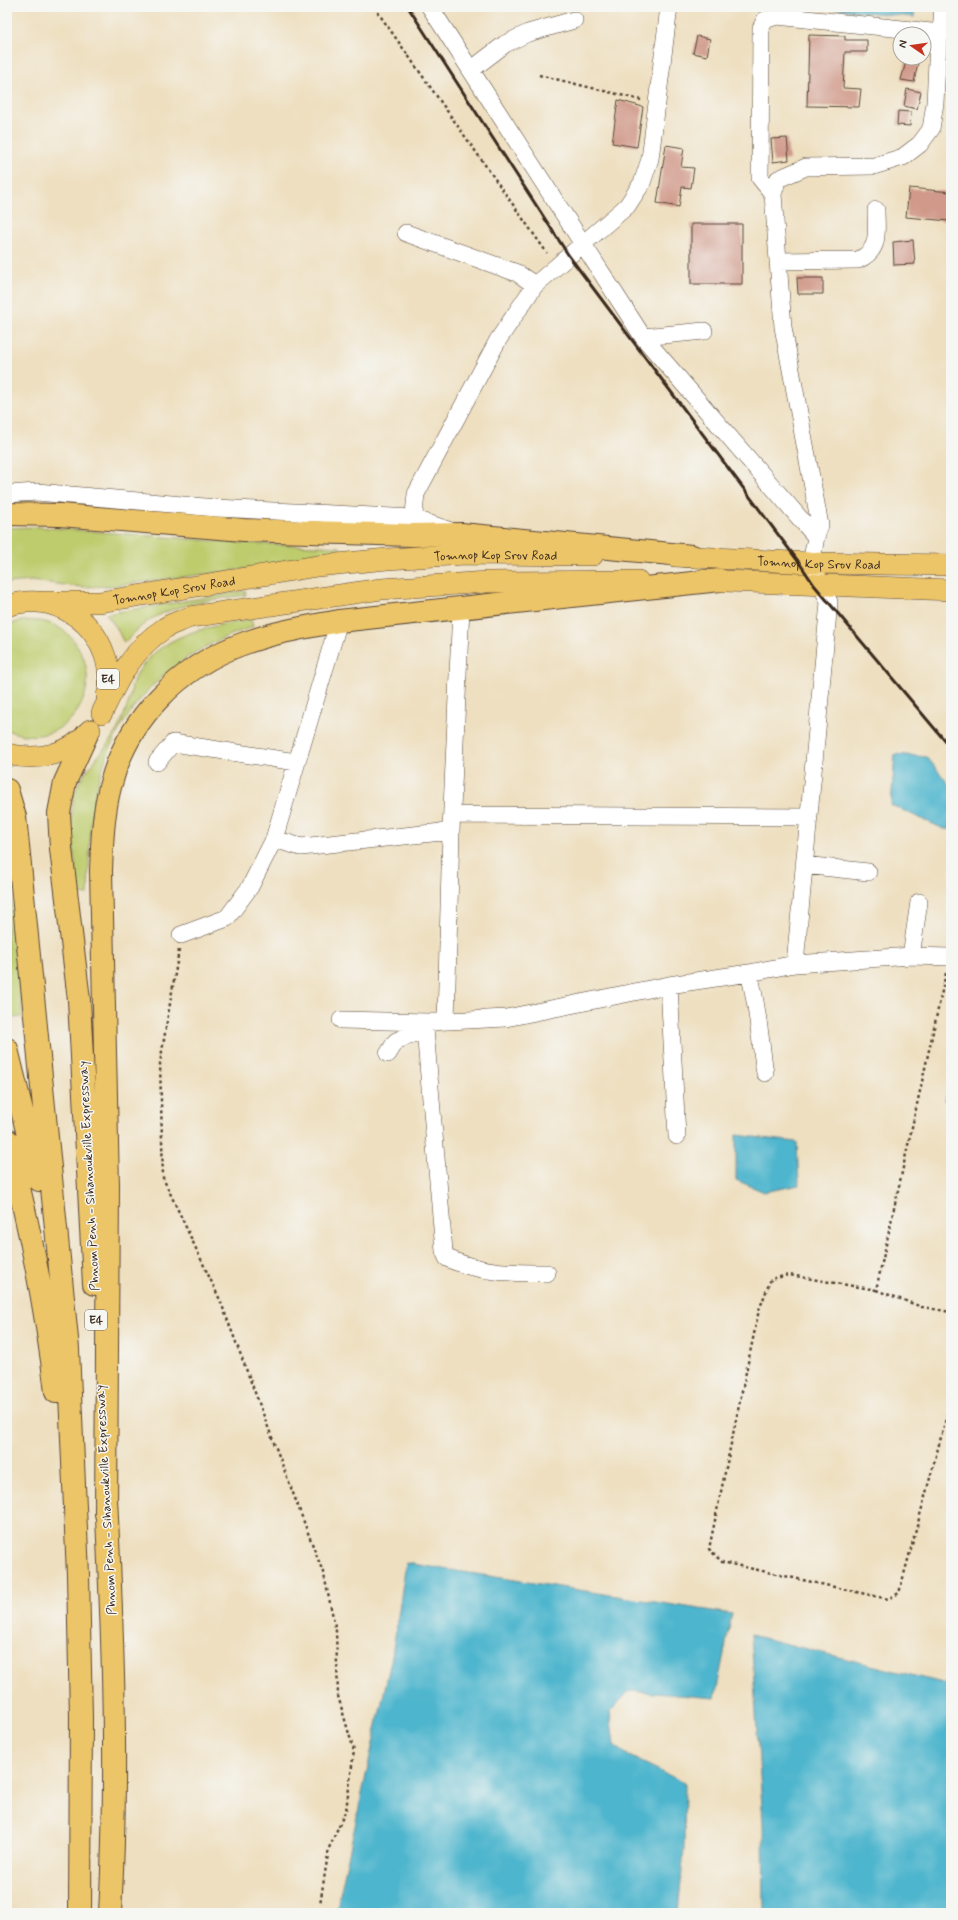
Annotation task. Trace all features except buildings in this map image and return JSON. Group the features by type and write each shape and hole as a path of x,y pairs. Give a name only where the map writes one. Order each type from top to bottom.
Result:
{"highway":[{"path":"7,514 60,515 244,530 412,527 461,534 692,556"},
{"path":"106,1514 108,1186 101,871 104,822 110,787 122,753 148,709 168,687 190,670 218,654 244,643 287,630 339,621 720,580"},
{"name":"Phnom Penh - Sihanoukville Expressway","path":"87,734 65,782 59,813 61,849 79,1000 106,1514 114,1720 110,1913"},
{"name":"E4","path":"7,790 15,817 68,1349 78,1575 81,1717 80,1913"},
{"path":"7,1049 36,1162 68,1349"},
{"path":"7,1140 26,1212 52,1352 78,1575"}],"main road":[{"name":"Tomnop Kop Srov Road","path":"43,602 100,602 316,566 465,554 692,556 810,563 951,565"},
{"name":"Tomnop Kop Srov Road","path":"102,713 121,673 141,648 165,628 190,617 381,590 480,582 720,580 951,590"},
{"name":"E4","path":"7,754 24,758 47,756 69,748 87,734 102,713 109,690 108,666 100,642 86,623 66,609 43,602 11,602"}],"street":[{"path":"430,7 643,337 816,538"},
{"path":"7,494 37,492 412,527 416,494 498,340 535,285 627,206 642,183 650,159 669,7"},
{"path":"795,964 829,602 810,563 820,525 783,327 773,194 778,179 806,167 874,166 903,157 920,144 931,129 943,39 943,7"},
{"path":"773,194 760,178 761,28 765,20 776,16 943,39"},
{"path":"471,70 505,44 528,33 574,20"},
{"path":"778,261 858,260 868,256 874,248 876,238 876,210"},
{"path":"406,233 517,273 535,285"},
{"path":"643,337 704,331"},
{"path":"461,608 452,823 433,1024 444,1251 447,1258 477,1269 506,1273 547,1273"},
{"path":"181,935 227,918 250,887 274,839 339,621"},
{"path":"157,762 173,742 296,762"},
{"path":"274,839 301,847 452,823 808,817"},
{"path":"804,866 868,872"},
{"path":"911,956 919,902"},
{"path":"341,1020 433,1024 506,1018 669,985 749,973 795,964 911,956 949,957"},
{"path":"749,973 756,1000 756,1011 765,1073"},
{"path":"669,985 677,1136"},
{"path":"388,1054 396,1041 433,1024"}],"path":[{"path":"374,7 556,267"},
{"path":"539,75 657,104"},
{"path":"181,935 160,1063 162,1178 220,1300 324,1575 336,1631 338,1696 354,1751 346,1810 329,1848 320,1904"},
{"path":"876,1290 949,957"},
{"path":"951,1312 922,1307 876,1290 789,1275 771,1279 759,1310 709,1548 722,1562 888,1599 899,1592 951,1400"}],"green space":[{"path":"37,527 241,543 340,547 340,557 111,586 82,587 31,581 7,583 7,528"},
{"path":"245,591 246,595 199,602 165,612 146,622 124,643 116,627 106,614"},
{"path":"251,619 253,627 222,639 195,653 170,670 148,690 129,714 114,740 102,769 92,813 88,895 79,894 72,838 72,808 75,795 83,776 118,728 128,705 134,679 144,664 156,651 170,642 200,630"},
{"path":"20,621 43,622 58,627 67,633 74,641 84,660 87,679 84,697 76,713 63,726 47,734 28,735 7,730 7,626"},
{"path":"7,849 23,1017 11,1018 7,1007"}],"water":[{"path":"818,7 915,7 914,17"},
{"path":"895,754 927,757 951,787 951,829 944,829 891,805"},
{"path":"951,1072 951,1103 945,1101"},
{"path":"736,1135 797,1142 799,1185 764,1192 736,1180"},
{"path":"406,1563 732,1614 715,1698 629,1691 610,1712 614,1745 629,1756 685,1783 684,1850 678,1913 336,1913 392,1656"},
{"path":"751,1635 951,1685 951,1913 764,1913 763,1824"}],"railway":[{"path":"408,7 569,256 798,561 814,585 951,748"}]}
